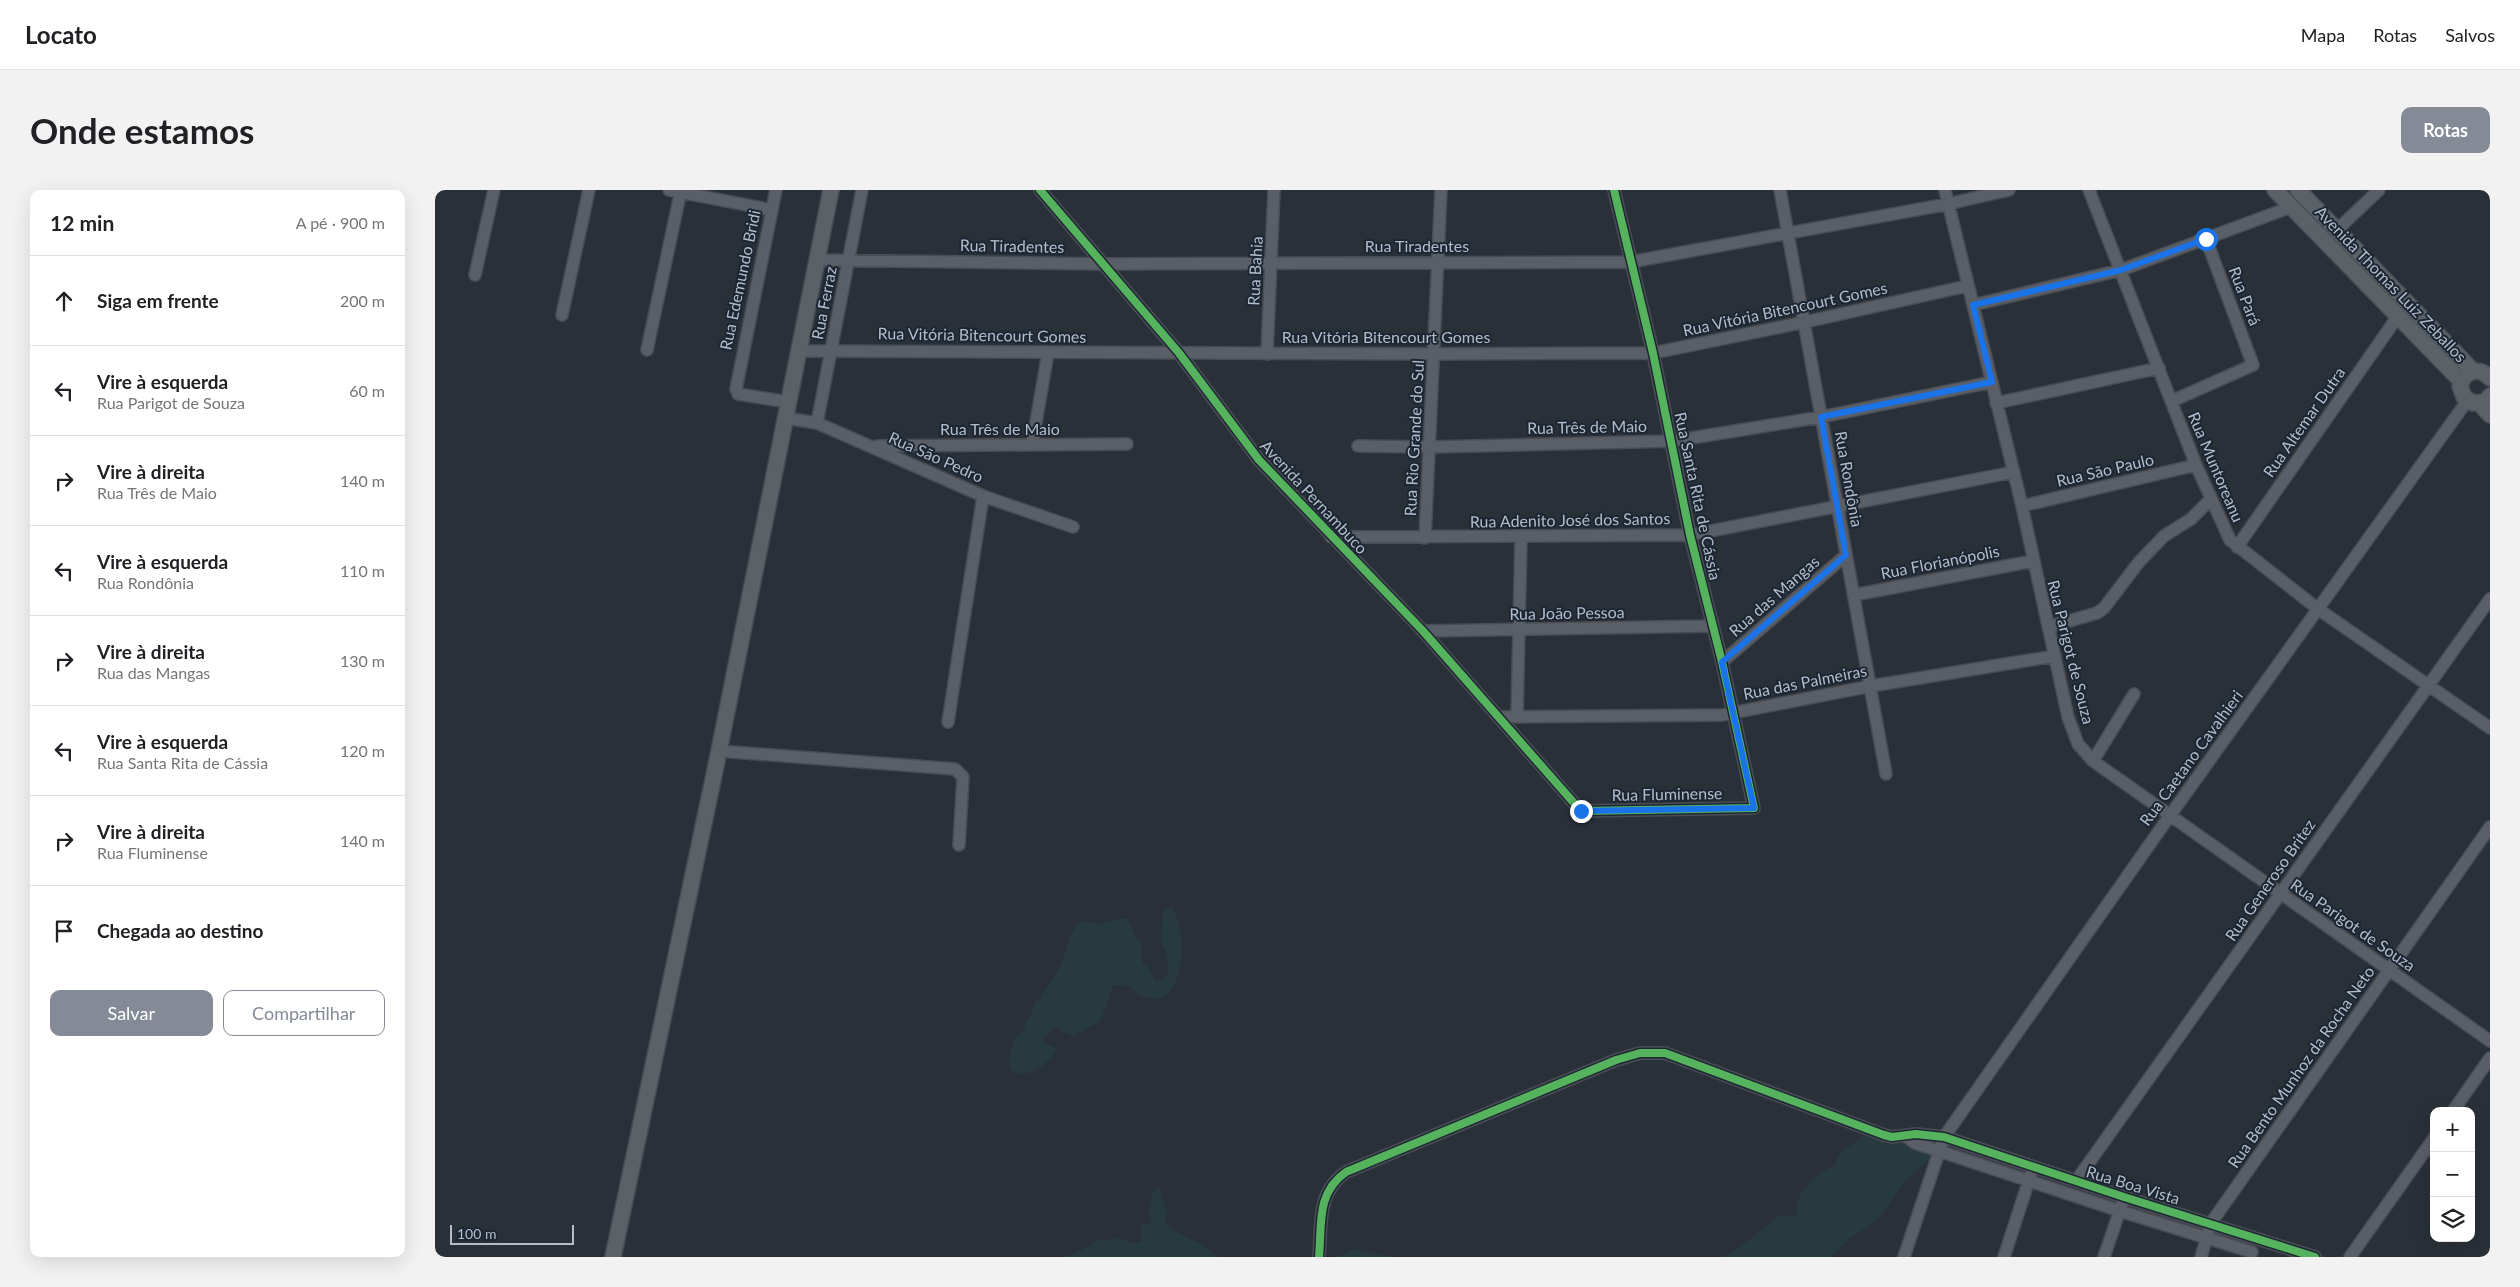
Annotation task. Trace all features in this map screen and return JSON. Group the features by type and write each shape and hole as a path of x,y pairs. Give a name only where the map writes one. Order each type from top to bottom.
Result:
{"main road":[{"path":"613,1257 719,751 831,190"},
{"name":"Avenida Thomas Luiz Zeballos","path":"2275,190 2461,381"},
{"name":"Avenida Thomas Luiz Zeballos","path":"2298,190 2473,371"},
{"path":"2490,378 2485,372 2473,371 2466,374 2461,381 2461,392 2479,400 2490,415"}],"street":[{"path":"475,275 494,190"},
{"path":"562,315 589,190"},
{"name":"Rua Edemundo Bridi","path":"776,190 735,389 738,394 788,402"},
{"name":"Rua Ferraz","path":"817,423 862,190"},
{"name":"Avenida Pernambuco","path":"1040,190 1179,353 1259,460 1423,631 1581,811"},
{"name":"Rua Bahia","path":"1267,354 1274,190"},
{"name":"Rua Rio Grande do Sul","path":"1425,538 1441,190"},
{"name":"Rua Santa Rita de Cássia","path":"1614,190 1653,352 1673,441 1690,535 1711,626 1722,662 1754,808"},
{"name":"Rua Rondônia","path":"1780,190 1886,774"},
{"name":"Rua Parigot de Souza","path":"1945,190 2022,506 2068,717 2078,744 2093,761 2171,814 2280,894 2490,1041"},
{"name":"Rua Tiradentes","path":"817,260 1102,264 1630,262 1948,204 2009,190"},
{"name":"Rua Muntoreanu","path":"2089,190 2196,466 2229,540 2318,608 2490,728"},
{"path":"2337,230 2379,190"},
{"path":"647,350 677,191 771,210"},
{"path":"1973,305 2121,270 2291,207"},
{"name":"Rua Pará","path":"2172,401 2253,364 2206,239"},
{"name":"Rua Vitória Bitencourt Gomes","path":"799,351 1267,354 1653,352 1805,322 1967,286"},
{"name":"Rua Altemar Dutra","path":"2237,547 2398,316"},
{"path":"1032,445 1047,353"},
{"path":"1996,404 2159,368"},
{"name":"Rua Três de Maio","path":"1358,446 1430,447 1673,441 1821,417 1992,382"},
{"name":"Rua Caetano Cavalhieri","path":"1905,1257 1944,1137 2318,608 2479,400"},
{"name":"Rua São Pedro","path":"785,418 817,423 983,496 1073,527"},
{"name":"Rua Três de Maio","path":"872,446 1127,444"},
{"name":"Rua São Paulo","path":"2022,506 2196,466"},
{"name":"Rua Adenito José dos Santos","path":"1331,537 1425,538 1690,535 2014,472"},
{"path":"948,722 983,496"},
{"path":"2048,627 2097,613 2104,608 2139,562 2164,536 2191,519 2210,500"},
{"path":"1517,717 1521,537"},
{"name":"Rua das Mangas","path":"1722,662 1846,555"},
{"name":"Rua Florianópolis","path":"1854,595 2033,561"},
{"name":"Rua Generoso Britez","path":"2076,1181 2490,599"},
{"name":"Rua João Pessoa","path":"1423,631 1711,626"},
{"name":"Rua das Palmeiras","path":"1500,717 1721,716 1733,712 1871,686 2055,656"},
{"path":"2093,761 2134,694"},
{"path":"719,751 955,769 963,777 959,844"},
{"name":"Rua Fluminense","path":"1581,811 1754,808"},
{"name":"Rua Bento Munhoz da Rocha Neto","path":"2201,1257 2211,1223 2490,827"},
{"path":"1319,1257 1326,1195 1334,1180 1346,1172 1616,1060 1640,1053 1665,1053 1884,1135 1905,1136"},
{"path":"2456,1107 2490,1058"},
{"name":"Rua Boa Vista","path":"1905,1136 1916,1134 1944,1137 2033,1165 2124,1197 2315,1257"},
{"name":"Rua Boa Vista","path":"1905,1136 1915,1143 2120,1211 2252,1252"},
{"path":"2350,1257 2430,1144"},
{"path":"2004,1257 2033,1165"},
{"path":"2104,1257 2124,1197"}],"green space":[{"path":"2283,190 2288,190 2464,368 2460,373"},
{"path":"1173,908 1180,930 1181,959 1174,985 1167,994 1157,998 1148,998 1138,994 1129,986 1113,985 1100,1022 1073,1036 1060,1031 1057,1025 1043,1038 1046,1044 1057,1048 1043,1066 1024,1074 1016,1073 1011,1069 1009,1060 1015,1037 1025,1028 1025,1022 1030,1017 1035,1002 1041,999 1057,972 1070,937 1081,921 1101,924 1118,919 1128,919 1136,937 1142,943 1140,951 1142,965 1147,965 1155,981 1163,979 1168,974 1167,954 1161,941 1162,921 1165,909"},
{"path":"1868,1133 1883,1138 1889,1143 1924,1147 1930,1150 1931,1158 1904,1182 1883,1213 1873,1223 1850,1238 1831,1257 1724,1257 1752,1238 1778,1216 1797,1215 1798,1199 1807,1185 1827,1169 1834,1166 1839,1153"},
{"path":"1159,1187 1167,1212 1165,1223 1173,1230 1199,1243 1218,1257 1065,1257 1090,1246 1097,1240 1104,1241 1114,1238 1134,1243 1142,1241 1140,1226 1146,1223 1149,1224 1151,1221 1149,1214 1152,1192"},
{"path":"1354,1249 1394,1257 1337,1257"}],"cycle path":[{"path":"1040,190 1179,353 1259,460 1423,631 1581,811 1754,808 1722,662 1690,535 1653,353 1614,190"},
{"path":"1319,1257 1322,1210 1325,1199 1336,1180 1346,1172 1616,1060 1640,1053 1665,1053 1884,1135 1892,1137 1916,1134 1944,1137 2124,1197 2315,1257"}],"route":[{"path":"1581,811 1754,808 1722,662 1846,555 1821,417 1992,382 1973,305 2121,270 2206,239"}]}
